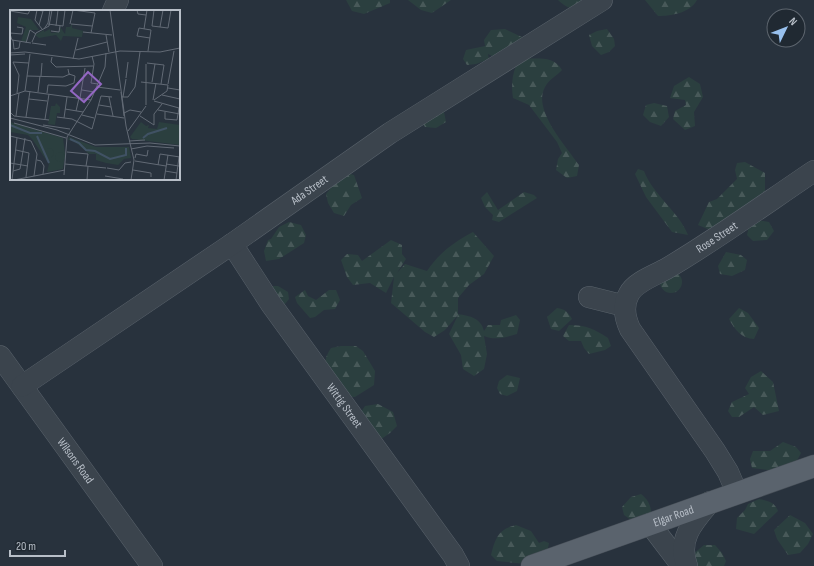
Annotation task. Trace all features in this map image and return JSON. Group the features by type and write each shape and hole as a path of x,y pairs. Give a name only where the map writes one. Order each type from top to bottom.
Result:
{"main road":[{"name":"Elgar Road","path":"532,566 814,466"}],"street":[{"path":"113,10 118,0"},
{"name":"Ada Street","path":"22,386 232,244 397,129 602,0"},
{"name":"Rose Street","path":"625,306 629,294 639,284 703,247 814,171"},
{"name":"Wittig Street","path":"232,244 271,304 449,549 459,566"},
{"path":"589,297 625,306 625,317 630,330 719,457 737,493"},
{"name":"Wilsons Road","path":"0,356 152,566"},
{"path":"687,566 684,558 683,546 685,538 690,527 710,502"},
{"path":"650,524 682,566"}],"green space":[{"path":"346,0 390,0 390,3 364,14 352,11"},
{"path":"408,0 451,0 432,13 421,10"},
{"path":"558,0 589,0 576,7 570,8"},
{"path":"645,0 697,0 685,11 658,16"},
{"path":"505,29 526,39 498,59 488,54 489,59 476,64 467,65 463,59 466,50 485,46 484,40 491,30"},
{"path":"607,29 614,39 615,46 609,52 601,55 592,46 589,35 597,31"},
{"path":"521,58 549,60 558,65 562,70 545,87 542,96 543,106 553,128 579,165 577,176 567,178 556,170 558,159 562,153 557,142 529,105 513,98 512,87 514,72"},
{"path":"689,77 700,84 703,97 694,112 695,126 685,130 673,119 675,111 686,105 685,100 670,98 674,86"},
{"path":"654,103 667,106 669,117 661,126 650,122 643,115 646,105"},
{"path":"435,104 444,112 446,122 436,128 425,127 420,119"},
{"path":"745,162 765,173 765,191 710,230 698,225 709,202 717,199 737,179 735,170 737,163"},
{"path":"638,169 644,171 648,180 679,219 688,235 672,232 646,197 635,174"},
{"path":"342,172 354,175 362,198 351,205 344,216 334,213 328,203 326,194"},
{"path":"487,192 498,210 524,192 534,195 537,198 499,222 492,220 493,215 485,207 481,198"},
{"path":"757,220 769,222 774,231 767,240 753,241 747,235 750,222"},
{"path":"289,222 301,225 306,235 304,243 279,259 266,261 264,251 268,240 271,239 279,227"},
{"path":"473,232 494,256 484,274 469,285 458,298 458,314 478,320 484,331 488,325 500,325 501,320 516,315 520,320 517,334 496,338 484,336 487,354 484,369 474,376 463,369 461,355 449,334 458,315 445,330 434,337 425,332 391,303 394,277 386,293 370,283 353,285 347,277 341,260 347,254 358,255 362,261 391,240 402,245 402,254 406,259 397,273 405,264 427,271 447,248"},
{"path":"726,252 741,255 747,260 745,270 732,276 720,274 718,266"},
{"path":"671,271 679,274 682,282 679,290 671,293 663,290 660,282 663,274"},
{"path":"273,286 278,286 288,292 289,299 285,304 280,305 271,291"},
{"path":"305,290 308,296 316,300 329,290 336,290 340,300 335,309 324,310 315,317 310,318 297,303 295,297"},
{"path":"557,308 566,311 572,319 559,331 551,329 547,317"},
{"path":"739,308 748,313 759,328 754,339 750,339 739,333 729,319"},
{"path":"569,325 586,327 594,330 608,338 611,346 605,350 589,354 581,341 569,341 563,336"},
{"path":"356,346 363,351 375,371 374,385 355,397 342,396 327,373 325,367 327,355 331,348"},
{"path":"761,371 773,382 779,411 763,415 754,407 739,417 732,417 728,411 732,402 749,394 745,388 751,377"},
{"path":"507,375 520,378 517,391 507,396 500,394 497,388 499,381"},
{"path":"378,404 393,412 397,426 380,440 361,412 365,406"},
{"path":"783,442 796,447 801,453 797,461 792,466 781,470 752,468 750,459 753,451 770,451"},
{"path":"641,494 650,505 651,519 631,520 624,515 622,507 631,497"},
{"path":"759,499 773,504 778,511 754,534 736,529 737,518 745,510 748,504"},
{"path":"790,515 805,523 813,534 808,544 800,553 788,555 777,539 774,530"},
{"path":"516,525 531,531 539,543 544,541 549,543 547,553 526,564 497,561 491,555 498,536 505,529"},
{"path":"704,545 715,545 722,553 726,561 724,566 692,566 693,554"}]}
